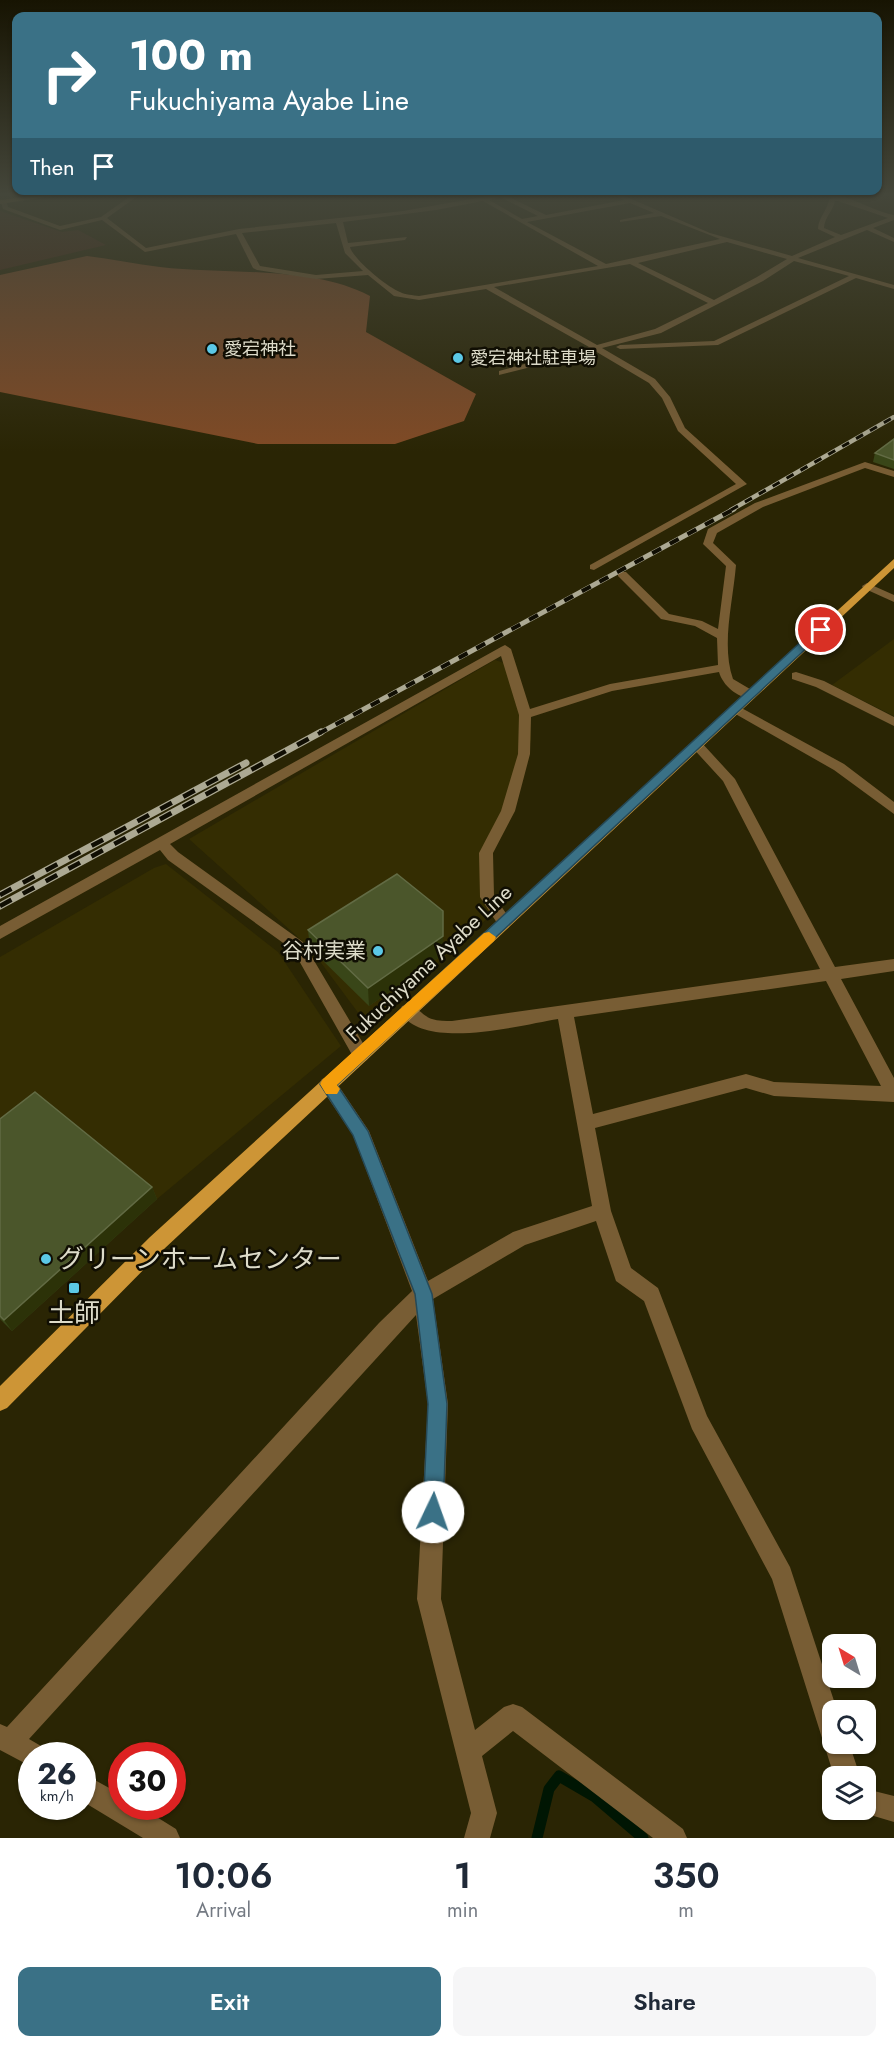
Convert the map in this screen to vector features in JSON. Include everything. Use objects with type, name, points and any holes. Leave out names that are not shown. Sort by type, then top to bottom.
[{"type":"main road","name":"Fukuchiyama Ayabe Line","points":[[0,1401],[157,1243],[894,562]]},
{"type":"street","points":[[379,281],[396,294],[419,298],[526,281]]},
{"type":"street","points":[[669,281],[715,303]]},
{"type":"street","points":[[502,373],[658,331],[757,281]]},
{"type":"street","points":[[596,347],[716,343],[845,281]]},
{"type":"street","points":[[868,281],[894,287]]},
{"type":"street","points":[[488,288],[596,347],[652,381],[666,397],[681,429],[742,484],[594,567]]},
{"type":"street","points":[[751,694],[734,686],[727,679],[722,649],[731,565],[708,544],[712,531],[759,506],[865,465],[894,474]]},
{"type":"street","points":[[622,574],[664,617],[698,623],[724,637]]},
{"type":"street","points":[[867,586],[894,599]]},
{"type":"street","points":[[0,933],[505,649],[525,715],[524,754],[508,811],[486,853],[488,897],[504,922]]},
{"type":"street","points":[[525,715],[610,688],[725,667]]},
{"type":"street","points":[[796,676],[820,684],[894,722]]},
{"type":"street","points":[[736,709],[839,767],[894,809]]},
{"type":"street","points":[[696,745],[728,779],[894,1094]]},
{"type":"street","points":[[161,842],[172,856],[298,946],[361,1055]]},
{"type":"street","points":[[408,1011],[427,1025],[452,1028],[832,976],[894,965]]},
{"type":"street","points":[[565,1013],[602,1211],[623,1274],[651,1294],[699,1422],[782,1575],[822,1701]]},
{"type":"street","points":[[586,1123],[746,1081],[774,1089],[894,1094]]},
{"type":"street","points":[[328,1084],[360,1131],[423,1294],[438,1404],[429,1599],[484,1813],[477,1838]]},
{"type":"street","points":[[18,1747],[5,1739],[386,1330],[423,1294],[520,1238],[602,1211]]},
{"type":"street","points":[[468,1752],[513,1716],[674,1838]]},
{"type":"street","points":[[96,1795],[167,1838]]},
{"type":"street","points":[[876,1804],[894,1809]]},
{"type":"shaded area","name":"愛宕神社","points":[[0,281],[325,281],[347,286],[370,296],[366,332],[476,394],[464,421],[395,444],[258,444],[0,392]]},
{"type":"shaded area","points":[[894,639],[894,716],[832,685]]},
{"type":"shaded area","name":"谷村実業","points":[[495,660],[504,663],[530,712],[531,739],[515,808],[490,853],[491,915],[378,1016],[365,1022],[310,948],[189,839]]},
{"type":"shaded area","points":[[166,864],[278,952],[341,1046],[157,1199],[42,1105],[0,1137],[0,957],[154,868]]},
{"type":"building","points":[[894,439],[894,460],[875,453]]},
{"type":"building","name":"谷村実業","points":[[397,874],[443,911],[443,936],[368,988],[308,930]]},
{"type":"building","name":"グリーンホームセンター","points":[[35,1092],[152,1187],[4,1320],[0,1316],[0,1119]]},
{"type":"waterway","points":[[537,1838],[549,1789],[559,1776],[595,1797],[643,1838]]},
{"type":"railway","points":[[731,510],[894,417]]},
{"type":"railway","points":[[318,734],[734,509]]},
{"type":"railway","points":[[0,906],[321,732]]},
{"type":"railway","points":[[0,895],[246,763]]},
{"type":"slow traffic","points":[[332,1089],[328,1084],[489,937]]},
{"type":"place","name":"愛宕神社","points":[[212,349]]},
{"type":"place","name":"愛宕神社駐車場","points":[[458,358]]},
{"type":"place","name":"谷村実業","points":[[378,951]]},
{"type":"place","name":"グリーンホームセンター","points":[[46,1259]]},
{"type":"place","name":"土師","points":[[74,1288]]},
{"type":"route","points":[[433,1512],[438,1404],[423,1294],[360,1131],[328,1084],[821,630]]}]
